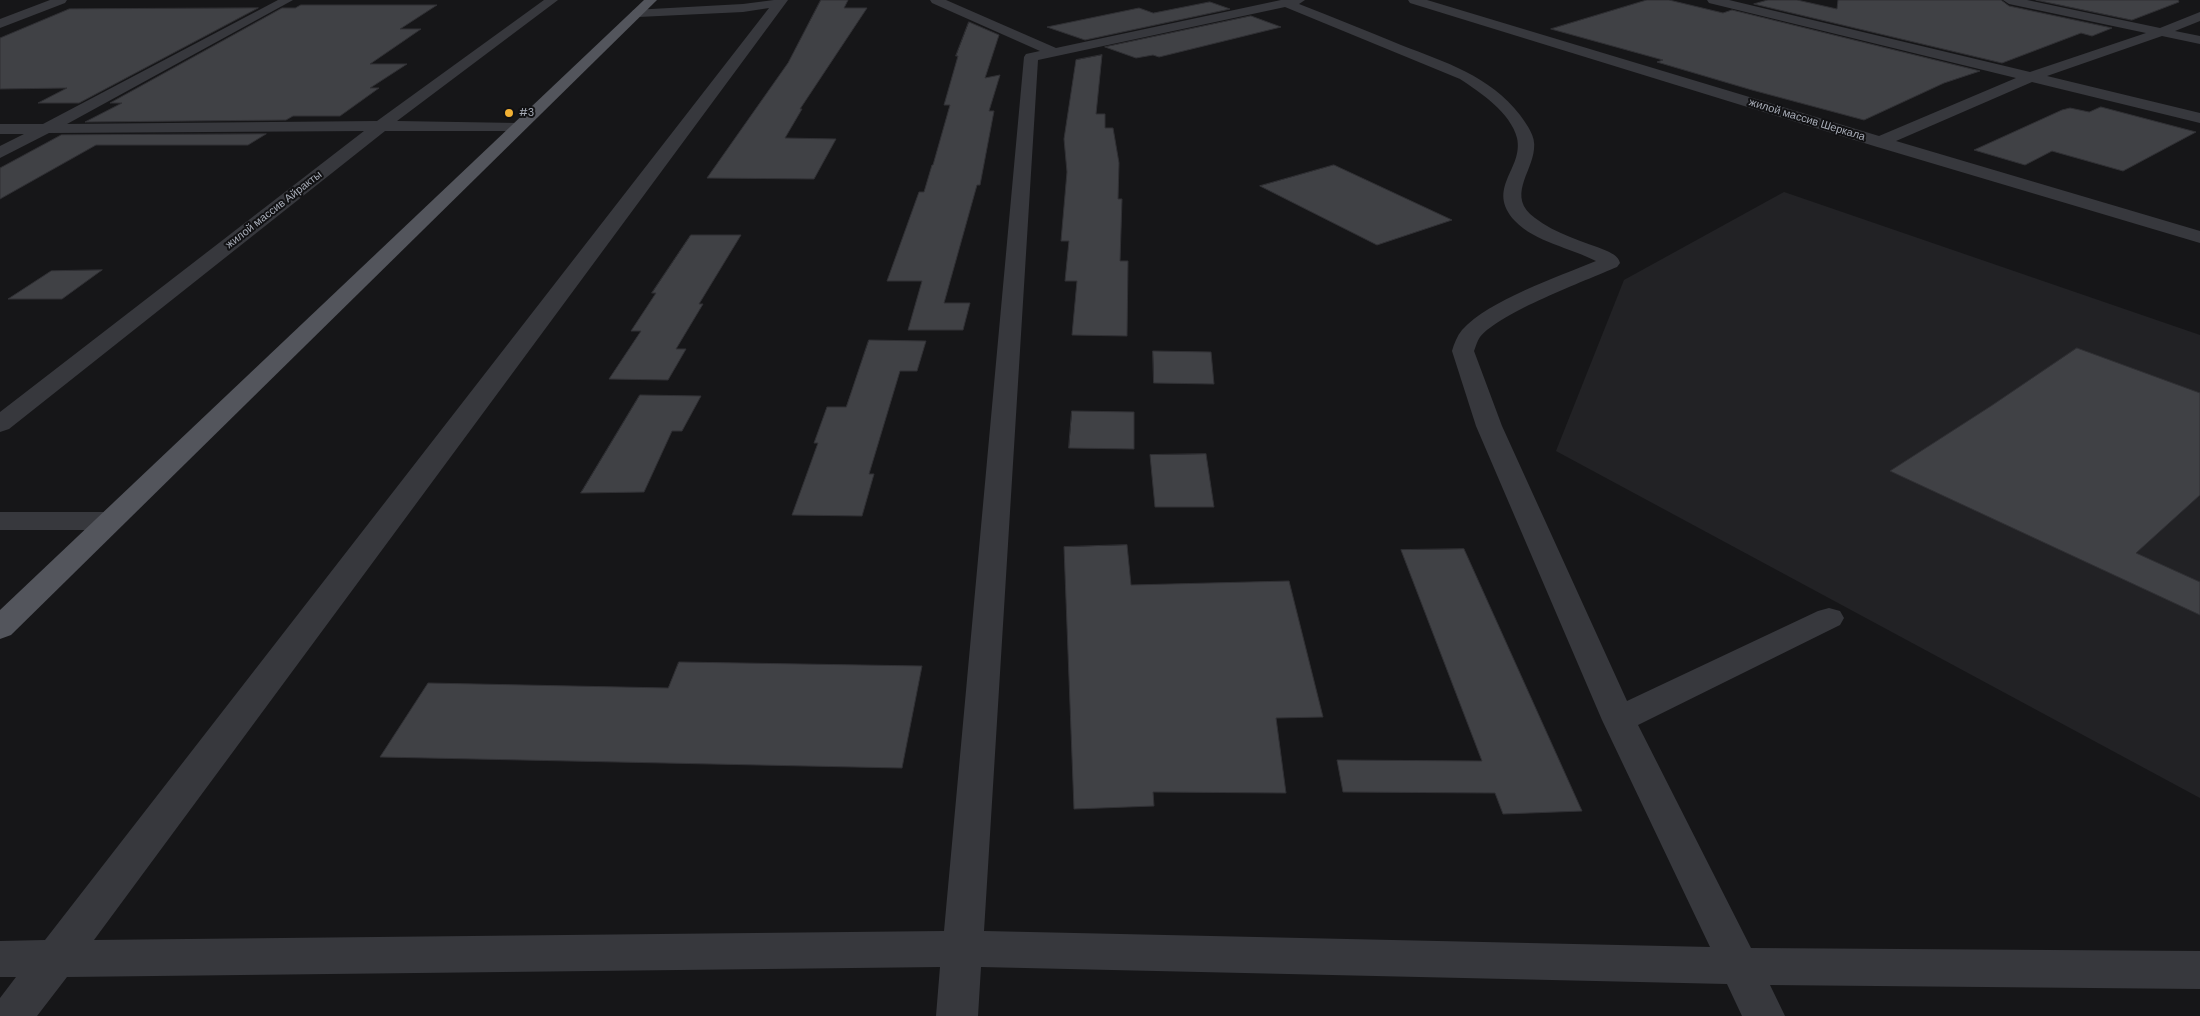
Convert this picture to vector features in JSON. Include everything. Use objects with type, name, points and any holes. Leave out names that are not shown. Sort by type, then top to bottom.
[{"type":"main road","points":[[0,628],[644,6]]},
{"type":"street","points":[[0,24],[61,0]]},
{"type":"street","points":[[0,153],[287,0]]},
{"type":"street","name":"жилой массив Айракты","points":[[0,424],[381,126],[552,0]]},
{"type":"street","points":[[936,0],[1054,52]]},
{"type":"street","points":[[1237,0],[1260,8]]},
{"type":"street","name":"жилой массив Шеркала","points":[[1414,0],[2200,237]]},
{"type":"street","points":[[1713,0],[2200,118]]},
{"type":"street","points":[[2009,0],[2200,40]]},
{"type":"street","points":[[957,1016],[964,949],[1031,57],[1293,1],[1465,76],[1485,88],[1521,126],[1527,147],[1512,183],[1513,199],[1522,217],[1539,228],[1610,260],[1610,263],[1520,302],[1486,322],[1470,335],[1463,351],[1490,426],[1619,720],[1764,1016]]},
{"type":"street","points":[[644,6],[750,8],[781,2]]},
{"type":"street","points":[[12,1016],[781,2]]},
{"type":"street","points":[[1880,142],[2031,77],[2161,32],[2200,16]]},
{"type":"street","points":[[0,129],[381,126],[517,128]]},
{"type":"street","points":[[0,521],[110,521]]},
{"type":"street","points":[[1619,720],[1830,618]]},
{"type":"street","points":[[0,959],[964,949],[1740,966],[2200,970]]},
{"type":"shaded area","points":[[1784,192],[2200,335],[2200,798],[1556,451],[1624,280]]},
{"type":"building","points":[[821,0],[848,0],[844,8],[867,8],[800,109],[802,109],[785,138],[836,139],[814,179],[707,178],[788,63]]},
{"type":"building","points":[[1647,0],[1669,0],[1723,13],[1732,10],[1980,71],[1944,83],[1864,120],[1752,90],[1657,62],[1663,60],[1551,29]]},
{"type":"building","points":[[1768,0],[1797,0],[1837,9],[1838,0],[2001,0],[2009,6],[2112,28],[2092,36],[2081,33],[2002,63],[1754,4]]},
{"type":"building","points":[[2036,0],[2178,0],[2179,2],[2132,20]]},
{"type":"building","points":[[1210,2],[1230,9],[1085,40],[1047,27],[1139,8],[1153,13]]},
{"type":"building","points":[[301,5],[437,5],[400,29],[421,29],[370,64],[407,64],[370,88],[379,88],[340,116],[293,116],[286,120],[85,122],[122,103],[110,103],[282,8],[295,8]]},
{"type":"building","points":[[258,8],[79,103],[38,103],[67,88],[0,89],[0,38],[69,9]]},
{"type":"building","points":[[1251,16],[1281,27],[1159,57],[1153,55],[1136,58],[1105,47]]},
{"type":"building","points":[[969,22],[999,35],[985,78],[1000,75],[989,111],[994,111],[980,185],[977,185],[944,303],[970,303],[963,330],[908,330],[922,281],[887,281],[919,192],[924,192],[933,165],[950,105],[944,105],[958,56],[956,56]]},
{"type":"building","points":[[1102,55],[1096,114],[1105,114],[1105,128],[1113,128],[1119,163],[1118,199],[1122,199],[1120,261],[1128,261],[1127,336],[1072,335],[1077,281],[1065,281],[1069,241],[1061,241],[1067,172],[1064,139],[1076,60]]},
{"type":"building","points":[[2101,107],[2196,132],[2123,171],[2052,151],[2025,165],[1974,150],[2062,110],[2070,108],[2089,112]]},
{"type":"building","points":[[266,134],[248,145],[96,145],[0,199],[0,168],[61,135]]},
{"type":"building","points":[[1334,165],[1452,220],[1377,245],[1260,186]]},
{"type":"building","points":[[691,235],[741,235],[699,304],[703,304],[676,349],[686,349],[668,380],[609,379],[641,331],[631,331],[656,293],[652,293]]},
{"type":"building","points":[[102,270],[62,299],[8,299],[51,271]]},
{"type":"building","points":[[869,340],[926,341],[917,371],[900,371],[869,474],[874,474],[862,516],[792,515],[818,443],[814,443],[827,407],[846,407]]},
{"type":"building","points":[[2077,348],[2200,393],[2200,495],[2136,553],[2200,582],[2200,615],[1890,471]]},
{"type":"building","points":[[1153,351],[1211,352],[1214,384],[1154,383]]},
{"type":"building","points":[[640,395],[701,396],[682,431],[672,431],[644,492],[581,493]]},
{"type":"building","points":[[1072,411],[1134,412],[1134,449],[1069,448]]},
{"type":"building","points":[[1206,454],[1214,507],[1155,507],[1150,455]]},
{"type":"building","points":[[1127,545],[1131,585],[1289,581],[1323,717],[1276,718],[1286,793],[1153,792],[1154,806],[1074,809],[1064,547]]},
{"type":"building","points":[[1464,549],[1582,811],[1503,814],[1495,793],[1343,792],[1337,760],[1482,761],[1401,550]]},
{"type":"building","points":[[679,662],[922,666],[902,768],[380,757],[428,683],[668,688]]},
{"type":"place","name":"#3","points":[[509,113]]}]
